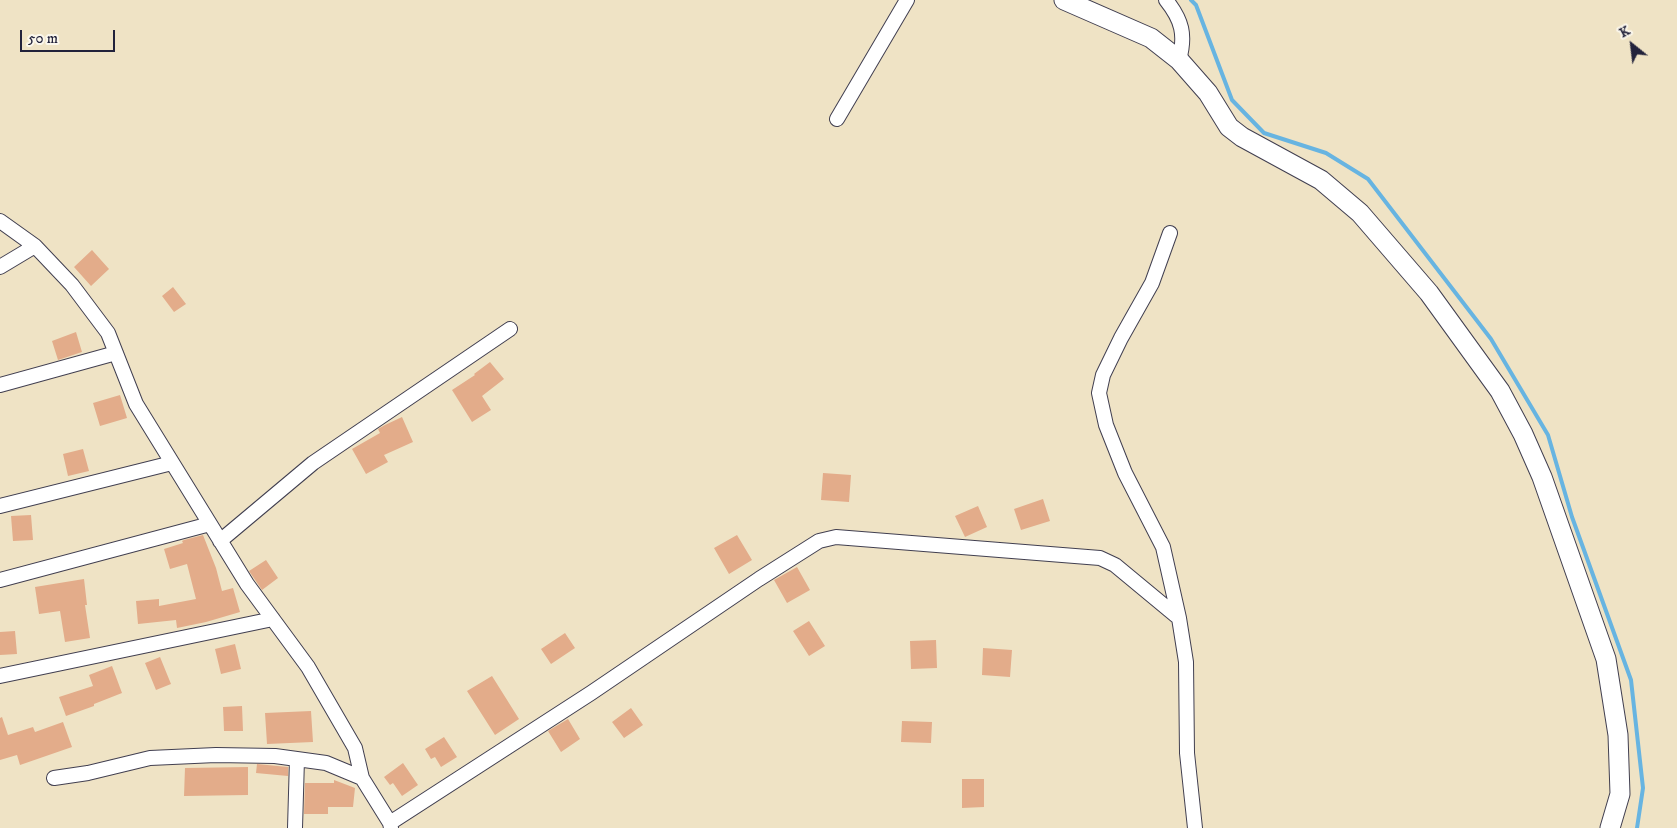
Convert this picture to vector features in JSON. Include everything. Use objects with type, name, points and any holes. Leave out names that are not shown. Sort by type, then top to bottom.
[{"type":"street","points":[[837,119],[907,0]]},
{"type":"street","points":[[1064,0],[1151,38],[1179,60],[1208,93],[1229,127],[1242,137],[1321,180],[1360,214],[1429,293],[1500,391],[1523,434],[1542,477],[1606,660],[1618,735],[1620,794],[1610,828]]},
{"type":"street","points":[[1166,0],[1176,13],[1182,31],[1183,46],[1179,60]]},
{"type":"street","points":[[0,221],[35,246],[72,285],[108,333],[136,404],[247,584],[308,667],[355,748],[362,778],[390,826],[759,579],[819,541],[836,536],[1100,558],[1115,565],[1179,618]]},
{"type":"street","points":[[1170,233],[1152,284],[1120,338],[1103,375],[1099,393],[1106,425],[1124,473],[1163,547],[1179,618],[1186,662],[1187,753],[1195,828]]},
{"type":"street","points":[[0,267],[35,246]]},
{"type":"street","points":[[220,541],[313,463],[510,329]]},
{"type":"street","points":[[0,385],[116,353]]},
{"type":"street","points":[[0,506],[172,462]]},
{"type":"street","points":[[0,580],[210,524]]},
{"type":"street","points":[[0,676],[273,619]]},
{"type":"street","points":[[54,778],[88,773],[150,758],[216,755],[275,756],[326,763],[362,778]]},
{"type":"street","points":[[295,828],[297,759]]},
{"type":"building","points":[[92,250],[109,269],[91,286],[74,267]]},
{"type":"building","points":[[173,287],[186,304],[174,312],[162,296]]},
{"type":"building","points":[[76,332],[82,352],[58,360],[52,341]]},
{"type":"building","points":[[490,362],[504,379],[482,396],[491,410],[472,422],[452,390],[475,375]]},
{"type":"building","points":[[120,395],[127,418],[100,426],[93,403]]},
{"type":"building","points":[[402,417],[413,442],[384,455],[388,462],[366,474],[352,449],[380,433],[378,429]]},
{"type":"building","points":[[83,449],[89,471],[68,476],[63,454]]},
{"type":"building","points":[[823,473],[851,475],[849,502],[821,500]]},
{"type":"building","points":[[1043,499],[1050,521],[1021,530],[1014,509]]},
{"type":"building","points":[[978,506],[987,527],[965,537],[955,516]]},
{"type":"building","points":[[31,515],[33,540],[13,541],[11,516]]},
{"type":"building","points":[[203,535],[216,568],[222,591],[233,588],[240,612],[177,628],[176,620],[138,624],[136,601],[159,599],[159,606],[196,599],[187,564],[170,569],[164,549],[183,543],[182,541],[184,540]]},
{"type":"building","points":[[737,535],[752,560],[729,574],[714,548]]},
{"type":"building","points":[[266,560],[278,578],[262,590],[249,571]]},
{"type":"building","points":[[797,567],[810,590],[787,603],[774,580]]},
{"type":"building","points":[[84,579],[87,605],[85,605],[90,638],[65,642],[60,611],[39,614],[35,587]]},
{"type":"building","points":[[809,621],[825,646],[809,656],[793,631]]},
{"type":"building","points":[[15,631],[17,654],[0,655],[0,632]]},
{"type":"building","points":[[565,633],[575,648],[551,664],[541,649]]},
{"type":"building","points":[[936,640],[937,668],[911,669],[910,641]]},
{"type":"building","points":[[235,644],[241,669],[221,674],[215,649]]},
{"type":"building","points":[[983,648],[1012,650],[1010,677],[982,675]]},
{"type":"building","points":[[160,657],[171,684],[156,690],[145,663]]},
{"type":"building","points":[[112,666],[122,693],[66,716],[59,697],[93,686],[89,675]]},
{"type":"building","points":[[492,676],[519,719],[495,735],[467,691]]},
{"type":"building","points":[[242,706],[243,731],[224,731],[223,707]]},
{"type":"building","points":[[631,708],[643,725],[624,738],[612,722]]},
{"type":"building","points":[[311,711],[313,742],[267,744],[265,713]]},
{"type":"building","points":[[2,717],[8,735],[33,727],[35,732],[63,722],[72,747],[20,765],[17,755],[0,760],[0,718]]},
{"type":"building","points":[[568,719],[580,739],[561,752],[548,731]]},
{"type":"building","points":[[902,721],[932,722],[931,743],[901,742]]},
{"type":"building","points":[[444,737],[457,757],[441,767],[435,757],[431,759],[425,749]]},
{"type":"building","points":[[403,763],[418,785],[402,796],[393,783],[390,785],[384,777]]},
{"type":"building","points":[[257,764],[288,767],[288,776],[256,773]]},
{"type":"building","points":[[248,767],[248,795],[184,796],[185,768]]},
{"type":"building","points":[[962,779],[984,779],[984,807],[962,808]]},
{"type":"building","points":[[334,780],[355,788],[353,807],[328,807],[328,814],[304,814],[305,783],[334,783]]},
{"type":"waterway","points":[[1191,0],[1196,5],[1232,100],[1264,133],[1326,153],[1368,179],[1491,339],[1548,435],[1572,517],[1631,680],[1643,788],[1637,828]]}]
